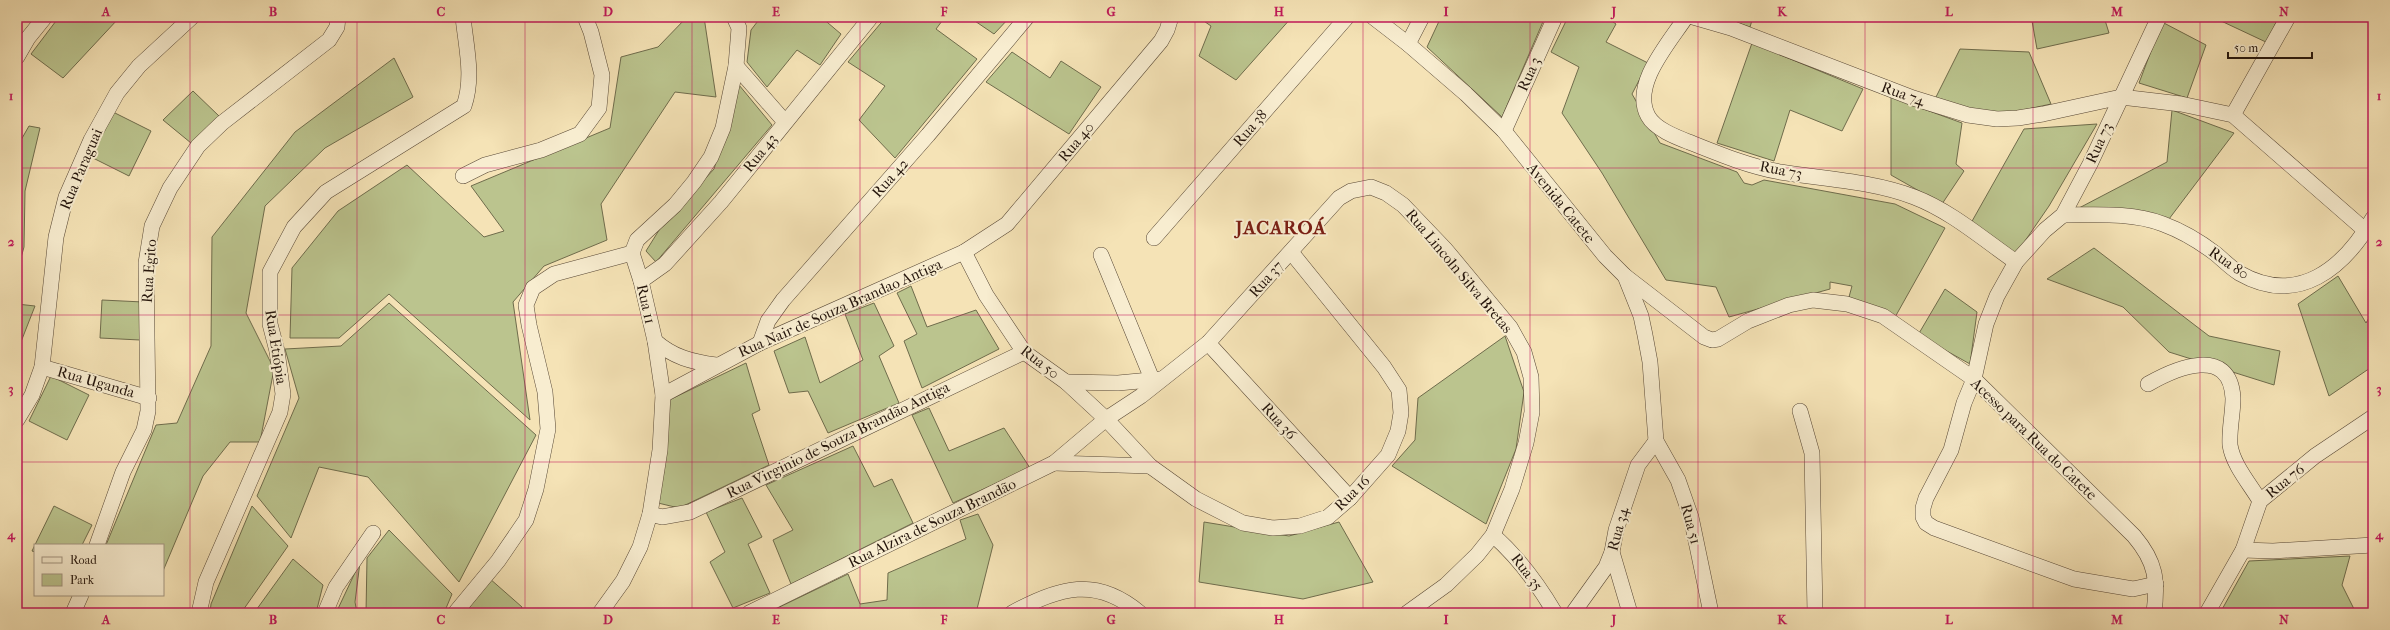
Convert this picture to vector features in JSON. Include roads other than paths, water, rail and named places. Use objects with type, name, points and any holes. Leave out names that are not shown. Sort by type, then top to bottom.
[{"type":"street","points":[[17,58],[23,37],[45,17]]},
{"type":"street","name":"Rua Paraguai","points":[[17,420],[32,395],[42,367],[56,237],[66,197],[91,140],[117,93],[139,66],[192,17]]},
{"type":"street","name":"Rua Egito","points":[[97,544],[123,472],[144,430],[149,398],[146,263],[152,226],[170,188],[198,146],[222,123],[329,40],[337,27],[338,17]]},
{"type":"street","name":"Rua Etiópia","points":[[199,613],[206,582],[280,412],[283,394],[277,351],[270,324],[270,272],[294,227],[326,192],[464,106],[468,93],[470,77],[463,17]]},
{"type":"street","points":[[463,176],[485,165],[541,150],[580,134],[599,108],[602,75],[591,32],[585,17]]},
{"type":"street","name":"Rua 43","points":[[641,281],[665,264],[721,202],[871,17]]},
{"type":"street","name":"Rua 42","points":[[760,343],[768,321],[787,294],[928,135],[1027,17]]},
{"type":"street","name":"Rua 40","points":[[964,252],[1007,224],[1030,198],[1161,41],[1167,30],[1171,17]]},
{"type":"street","name":"Rua 38","points":[[1154,238],[1347,17]]},
{"type":"street","name":"Avenida Catete","points":[[1373,17],[1408,44],[1466,94],[1504,132],[1605,256],[1625,276],[1641,316],[1645,335],[1650,362],[1656,441]]},
{"type":"street","points":[[1408,44],[1422,17]]},
{"type":"street","name":"Rua 3","points":[[1504,132],[1555,17]]},
{"type":"street","name":"Rua 73","points":[[1686,17],[1647,77],[1643,100],[1648,117],[1668,133],[1731,160],[1778,171],[1863,184],[1914,197],[1941,210],[2016,262]]},
{"type":"street","name":"Rua 74","points":[[1693,17],[1731,28],[1913,98],[1968,115],[1997,119],[2018,118],[2121,97],[2154,100],[2233,114]]},
{"type":"street","name":"Rua 73","points":[[2156,584],[2133,589],[2074,580],[1926,524],[1923,517],[1926,498],[1951,450],[1964,403],[1974,379],[1986,324],[1997,296],[2016,262],[2045,230],[2063,215],[2159,17]]},
{"type":"street","points":[[2288,17],[2233,114],[2369,224]]},
{"type":"street","points":[[455,613],[498,561],[526,520],[536,490],[548,429],[545,392],[528,325],[526,305],[534,288],[554,274],[632,253],[637,240],[675,205],[694,182],[711,157],[723,128],[736,66],[740,21]]},
{"type":"street","points":[[736,66],[785,122]]},
{"type":"street","name":"Rua 37","points":[[1106,419],[1208,343],[1339,198],[1351,191],[1371,187]]},
{"type":"street","name":"Rua Lincoln Silva Bretas","points":[[1371,187],[1386,193],[1403,205],[1446,250],[1510,327],[1524,352],[1531,378],[1532,412],[1512,489],[1493,536],[1446,585],[1407,613]]},
{"type":"street","name":"Rua 80","points":[[2063,215],[2136,218],[2161,223],[2191,236],[2238,272],[2260,283],[2293,285],[2304,284],[2320,277],[2345,255],[2369,224]]},
{"type":"street","name":"Rua Nair de Souza Brandao Antiga","points":[[663,395],[716,365],[760,343],[964,252]]},
{"type":"street","name":"Rua 50","points":[[964,252],[986,295],[1024,352],[1066,382],[1106,419]]},
{"type":"street","name":"Rua 16","points":[[1106,419],[1150,466],[1196,499],[1243,523],[1273,528],[1300,526],[1328,517],[1350,498],[1388,454],[1399,425],[1401,413],[1398,390],[1384,367],[1291,252]]},
{"type":"street","name":"Rua 11","points":[[600,613],[623,581],[640,547],[650,514],[660,450],[663,395],[655,341],[641,281],[632,253]]},
{"type":"street","points":[[1066,382],[1118,382],[1158,379],[1101,255]]},
{"type":"street","name":"Acesso para Rua do Catete","points":[[1625,276],[1704,337],[1712,340],[1718,339],[1748,321],[1789,305],[1813,300],[1847,304],[1883,316],[1974,379],[2134,536],[2145,549],[2153,564],[2156,584],[2154,613]]},
{"type":"street","points":[[655,341],[668,353],[693,362],[716,365]]},
{"type":"street","name":"Rua 36","points":[[1208,343],[1350,498]]},
{"type":"street","name":"Rua Virginio de Souza Brandão Antiga","points":[[650,514],[662,517],[690,512],[1024,352]]},
{"type":"street","points":[[2148,384],[2170,372],[2190,365],[2207,365],[2221,370],[2228,377],[2233,399],[2230,444],[2233,455],[2260,501]]},
{"type":"street","name":"Rua Uganda","points":[[42,367],[149,398]]},
{"type":"street","points":[[1800,411],[1812,453],[1815,613]]},
{"type":"street","name":"Rua 76","points":[[2207,613],[2243,550],[2260,501],[2315,456],[2373,417]]},
{"type":"street","name":"Rua Alzira de Souza Brandão","points":[[749,613],[1054,463],[1106,419]]},
{"type":"street","name":"Rua 34","points":[[1573,613],[1595,584],[1612,552],[1616,530],[1638,465],[1656,441]]},
{"type":"street","name":"Rua 51","points":[[1656,441],[1678,480],[1690,517],[1711,613]]},
{"type":"street","points":[[1054,463],[1150,466]]},
{"type":"street","points":[[325,613],[336,587],[373,533]]},
{"type":"street","name":"Rua 35","points":[[1493,536],[1512,552],[1529,572],[1555,613]]},
{"type":"street","points":[[2243,550],[2273,551],[2373,545]]},
{"type":"street","points":[[1612,552],[1630,613]]},
{"type":"street","points":[[1012,613],[1029,604],[1066,590],[1095,589],[1124,600],[1140,613]]},
{"type":"street","points":[[73,613],[80,596]]},
{"type":"district","name":"JACAROÁ","points":[[1281,227]]}]
